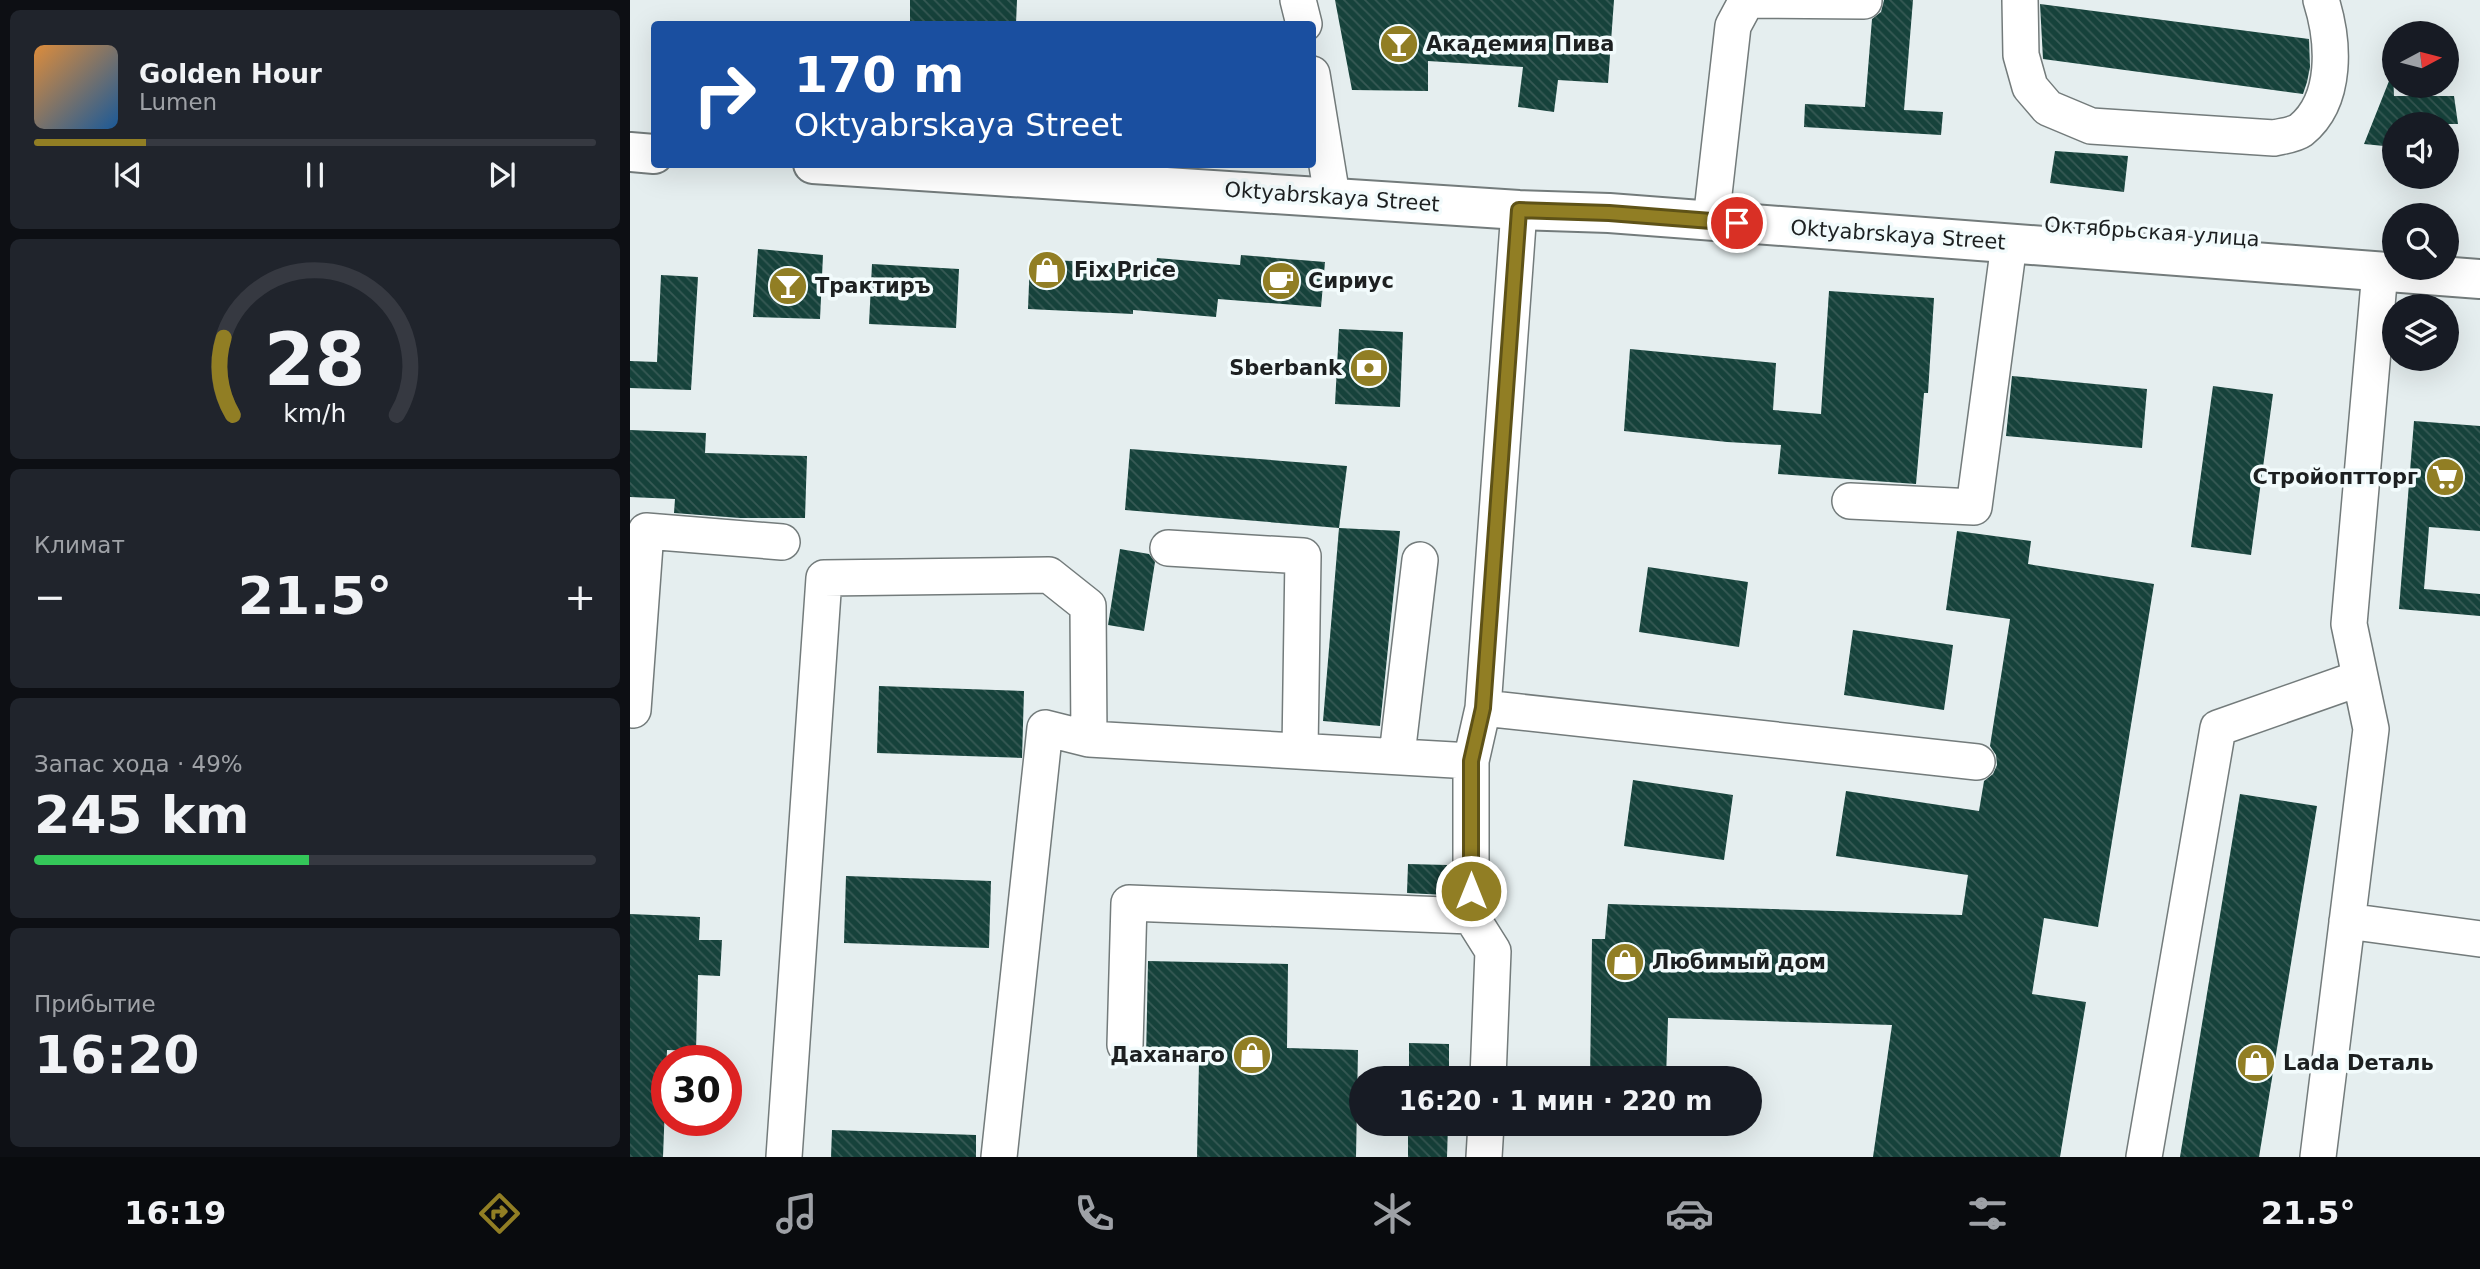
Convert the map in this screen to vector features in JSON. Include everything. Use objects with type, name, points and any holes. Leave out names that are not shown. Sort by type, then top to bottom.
[{"type":"main road","points":[[630,133],[651,135]]},
{"type":"main road","points":[[630,152],[651,154]]},
{"type":"main road","name":"Oktyabrskaya Street","points":[[903,168],[1330,187],[1519,210],[1609,213],[2010,244],[2382,260]]},
{"type":"main road","name":"Октябрьская улица","points":[[1152,168],[1330,187],[1713,202],[2382,260]]},
{"type":"main road","points":[[2459,254],[2480,255]]},
{"type":"main road","name":"Oktyabrskaya Street","points":[[2459,275],[2480,279]]},
{"type":"street","points":[[1298,0],[1303,21]]},
{"type":"street","points":[[1713,202],[1733,26],[1747,0],[1864,1]]},
{"type":"street","points":[[2020,0],[2021,55],[2030,87],[2048,108],[2091,126],[2274,138],[2299,132],[2317,111],[2332,69],[2321,0]]},
{"type":"street","points":[[1316,99],[1330,187]]},
{"type":"street","points":[[1488,1066],[1493,951],[1471,916],[1471,761],[1483,708],[1519,210]]},
{"type":"street","points":[[1850,501],[1974,507],[2010,244]]},
{"type":"street","points":[[2318,1157],[2371,729],[2349,624],[2385,280]]},
{"type":"street","points":[[630,709],[633,710],[646,531],[782,542]]},
{"type":"street","points":[[1168,548],[1303,556],[1300,750]]},
{"type":"street","points":[[1397,755],[1420,560]]},
{"type":"street","points":[[785,1157],[824,578],[1049,575],[1088,606],[1089,738]]},
{"type":"street","points":[[2144,1157],[2218,728],[2360,678]]},
{"type":"street","points":[[1483,708],[1977,762]]},
{"type":"street","points":[[999,1157],[1045,728],[1089,738],[1471,761]]},
{"type":"street","points":[[1125,1045],[1129,903],[1471,916]]},
{"type":"street","points":[[2347,921],[2480,939]]},
{"type":"street","points":[[1484,1157],[1485,1136]]},
{"type":"building","points":[[910,0],[1017,0],[1016,21],[910,21]]},
{"type":"building","points":[[1335,0],[1614,0],[1608,83],[1558,80],[1554,112],[1518,107],[1523,67],[1428,61],[1428,91],[1352,90]]},
{"type":"building","points":[[1884,0],[1913,0],[1904,110],[1943,112],[1941,135],[1804,127],[1805,104],[1865,107],[1872,19],[1881,12]]},
{"type":"building","points":[[2040,4],[2309,39],[2310,67],[2307,82],[2303,94],[2043,59]]},
{"type":"building","points":[[2382,98],[2454,98],[2456,112],[2382,112],[2382,146],[2364,144]]},
{"type":"building","points":[[2055,151],[2128,156],[2124,192],[2050,183]]},
{"type":"building","name":"Трактиръ","points":[[758,249],[823,255],[820,319],[753,317]]},
{"type":"building","points":[[1241,255],[1325,262],[1321,307],[1218,299],[1216,317],[1133,310],[1133,314],[1028,309],[1030,259],[1156,265],[1157,258],[1240,265]]},
{"type":"building","points":[[872,264],[959,269],[956,328],[869,324]]},
{"type":"building","points":[[661,275],[698,277],[691,390],[630,388],[630,361],[657,362]]},
{"type":"building","points":[[1829,291],[1934,298],[1928,393],[1924,393],[1916,484],[1778,474],[1781,445],[1624,431],[1630,349],[1776,363],[1773,410],[1821,414]]},
{"type":"building","name":"Sberbank","points":[[1339,329],[1403,332],[1400,407],[1335,404]]},
{"type":"building","points":[[2012,376],[2147,389],[2142,448],[2006,436]]},
{"type":"building","points":[[2213,386],[2273,394],[2251,555],[2191,547]]},
{"type":"building","name":"Стройоптторг","points":[[2414,421],[2480,426],[2480,531],[2429,527],[2424,589],[2480,594],[2480,616],[2399,609]]},
{"type":"building","points":[[630,430],[706,433],[705,453],[807,456],[805,518],[740,518],[674,513],[675,499],[630,497]]},
{"type":"building","points":[[1130,449],[1347,466],[1339,528],[1125,510]]},
{"type":"building","points":[[1339,528],[1400,531],[1380,726],[1323,721]]},
{"type":"building","points":[[1957,531],[2031,541],[2028,564],[2154,584],[2098,927],[2044,918],[2032,994],[2086,1002],[2060,1157],[1873,1157],[1892,1025],[1668,1018],[1666,1066],[1590,1066],[1592,939],[1605,939],[1608,904],[1962,915],[1968,875],[1836,856],[1846,791],[1979,811],[1984,781],[1993,774],[1997,765],[1996,755],[1990,746],[2010,619],[1946,610]]},
{"type":"building","points":[[1120,549],[1149,554],[1155,562],[1144,631],[1108,625]]},
{"type":"building","points":[[1648,567],[1748,582],[1739,647],[1639,632]]},
{"type":"building","points":[[1853,630],[1953,645],[1944,710],[1844,695]]},
{"type":"building","points":[[879,686],[1024,691],[1022,758],[877,753]]},
{"type":"building","points":[[1633,780],[1733,795],[1724,860],[1624,846]]},
{"type":"building","points":[[2240,794],[2317,806],[2259,1157],[2180,1157]]},
{"type":"building","points":[[1408,864],[1447,865],[1446,895],[1407,893]]},
{"type":"building","points":[[846,876],[991,881],[989,948],[844,943]]},
{"type":"building","points":[[630,914],[700,917],[699,940],[722,940],[720,976],[698,975],[696,1045],[651,1045],[651,1136],[664,1136],[663,1157],[630,1157]]},
{"type":"building","name":"Даханаго","points":[[1148,961],[1288,964],[1287,1048],[1358,1050],[1358,1066],[1349,1066],[1349,1136],[1356,1136],[1356,1157],[1197,1157],[1199,1061],[1146,1060]]},
{"type":"building","points":[[1409,1043],[1449,1044],[1449,1066],[1409,1066]]},
{"type":"building","points":[[832,1130],[976,1135],[976,1157],[831,1157]]},
{"type":"building","points":[[1408,1136],[1448,1136],[1447,1157],[1408,1157]]},
{"type":"place","name":"Академия Пива","points":[[1399,44]]},
{"type":"place","name":"Fix Price","points":[[1047,270]]},
{"type":"place","name":"Сириус","points":[[1281,281]]},
{"type":"place","name":"Трактиръ","points":[[788,286]]},
{"type":"place","name":"Sberbank","points":[[1369,368]]},
{"type":"place","name":"Стройоптторг","points":[[2445,477]]},
{"type":"place","name":"Любимый дом","points":[[1625,962]]},
{"type":"place","name":"Даханаго","points":[[1252,1055]]},
{"type":"place","name":"Lada Dеталь","points":[[2256,1063]]},
{"type":"route","points":[[1471,891],[1471,761],[1483,708],[1519,210],[1609,213],[1737,223]]}]
